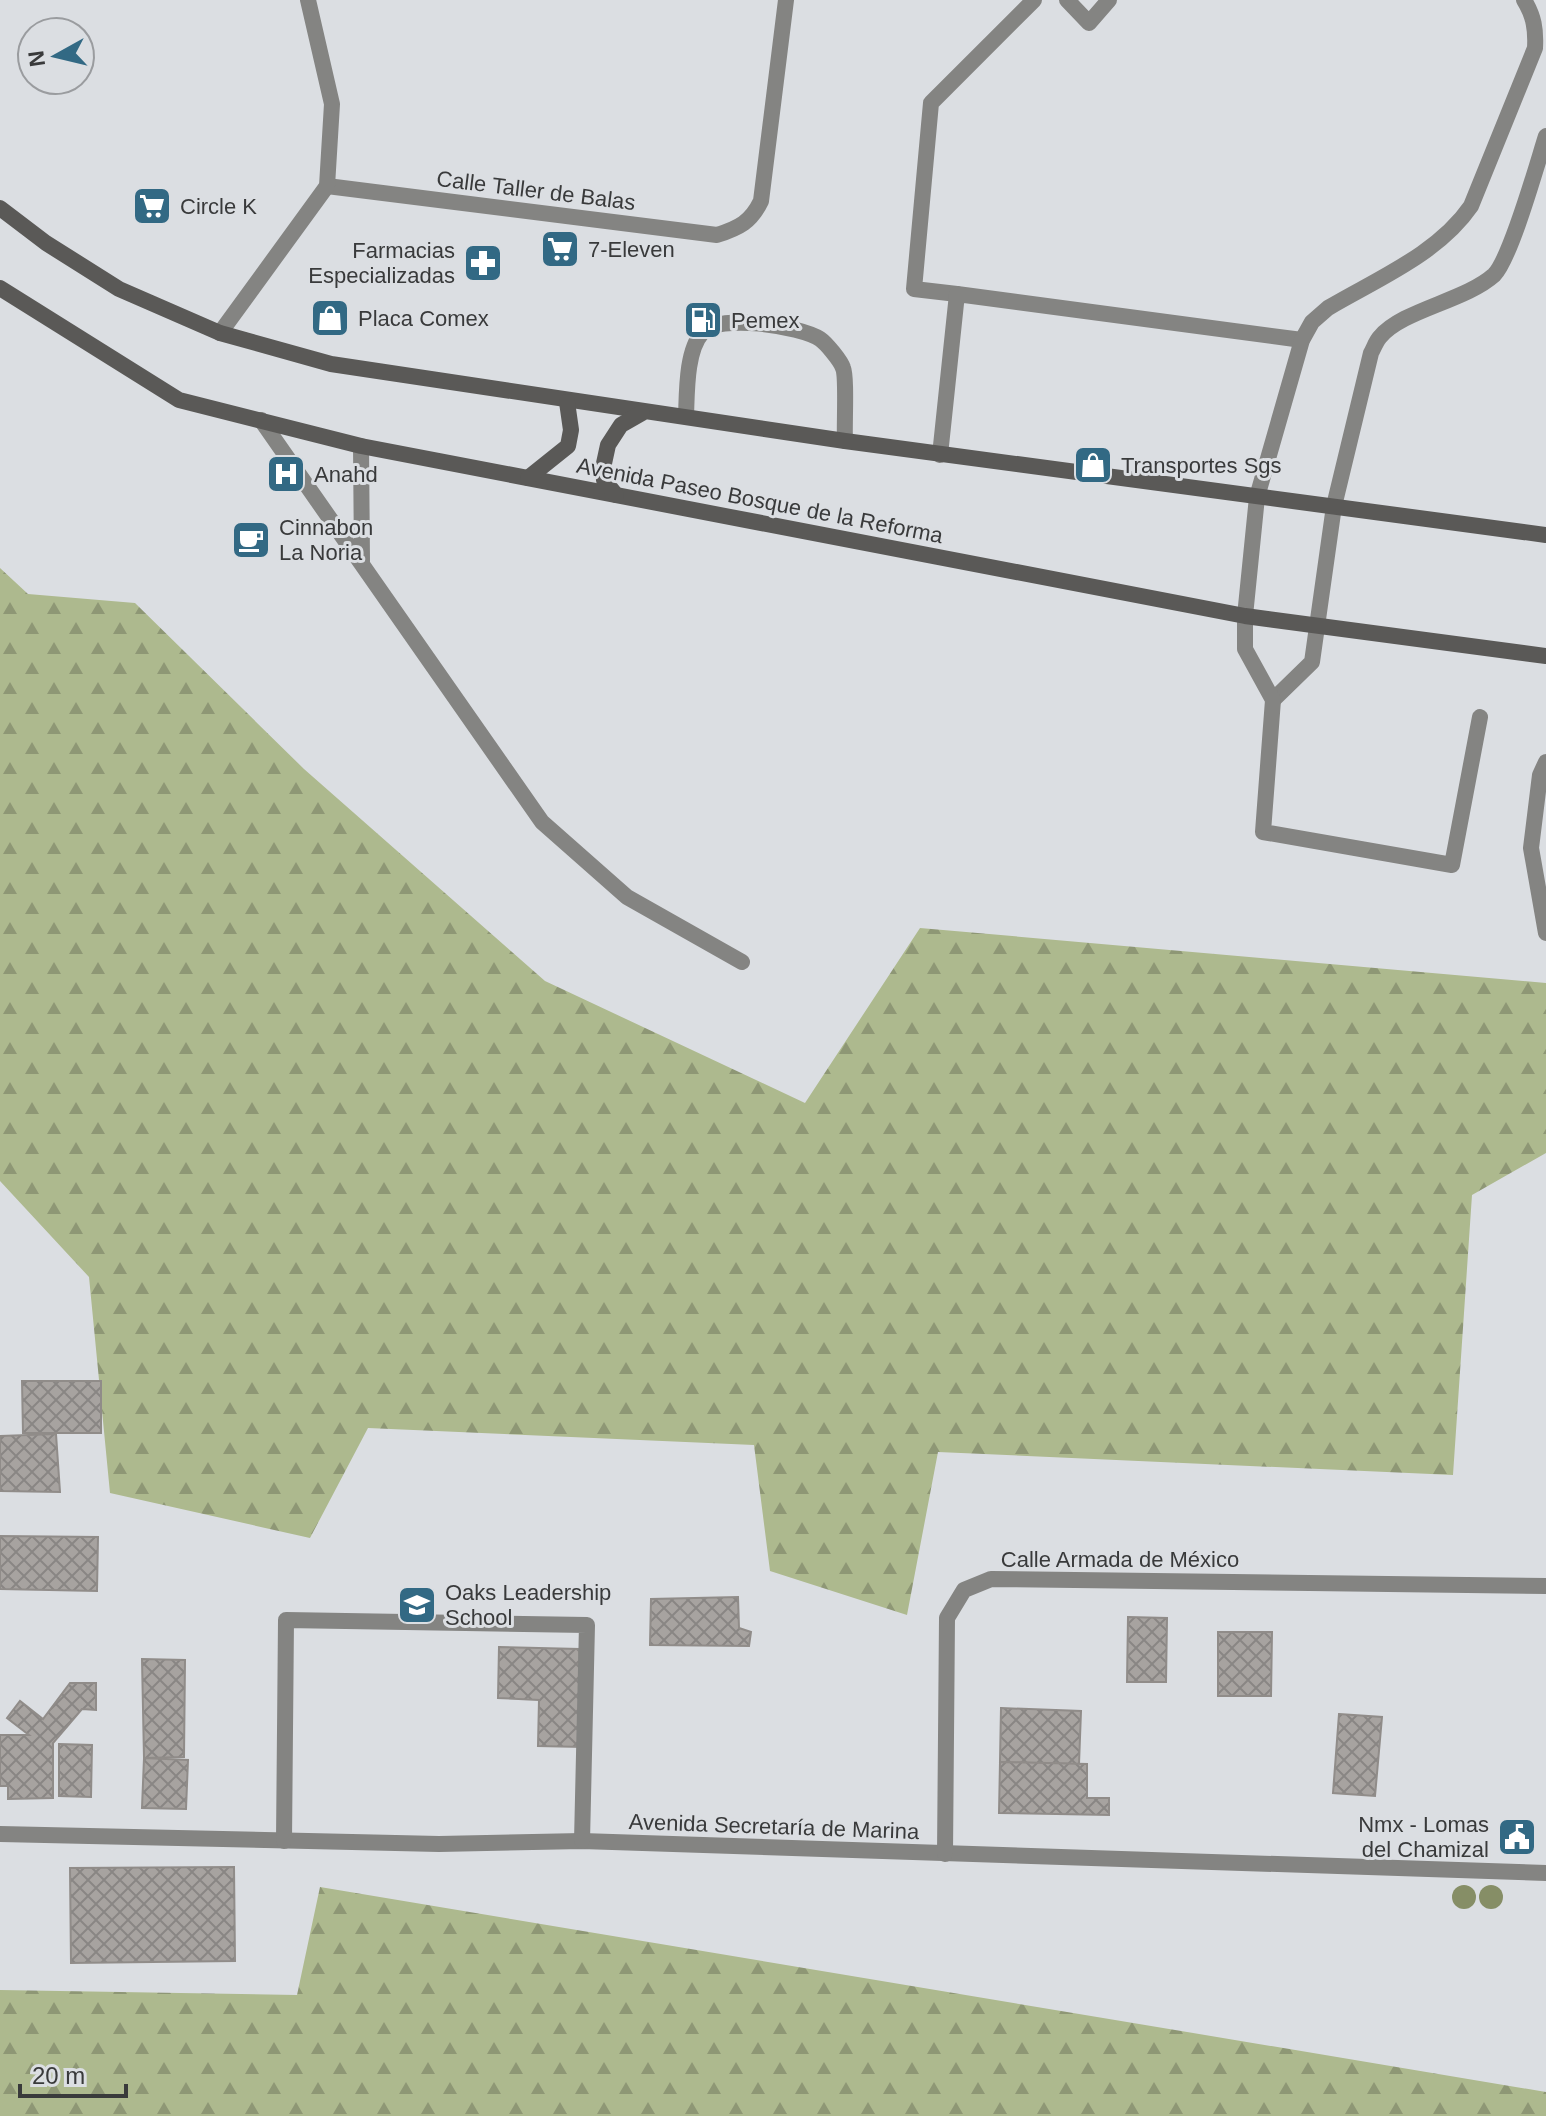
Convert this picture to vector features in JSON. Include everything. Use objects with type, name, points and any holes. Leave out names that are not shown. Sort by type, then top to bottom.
[{"type":"main road","points":[[0,208],[46,243],[119,289],[220,333],[331,364],[567,402],[686,416],[940,455],[1546,535]]},
{"type":"main road","name":"Avenida Paseo Bosque de la Reforma","points":[[0,288],[179,400],[361,446],[1245,616],[1546,656]]},
{"type":"main road","points":[[528,478],[568,446],[571,430],[567,402]]},
{"type":"main road","points":[[616,495],[604,480],[608,445],[621,425],[642,413]]},
{"type":"street","points":[[220,333],[327,186],[332,104],[308,0]]},
{"type":"street","name":"Calle Taller de Balas","points":[[327,186],[717,235],[738,228],[753,218],[761,201],[786,0]]},
{"type":"street","points":[[1034,0],[931,103],[914,289],[1302,340]]},
{"type":"street","points":[[1067,0],[1089,23],[1109,0]]},
{"type":"street","points":[[1480,717],[1452,865],[1263,832],[1273,700],[1245,649],[1245,616],[1257,497],[1302,340],[1312,322],[1328,308],[1440,241],[1457,226],[1471,206],[1535,48],[1536,28],[1524,0]]},
{"type":"street","points":[[1273,700],[1312,662],[1334,506],[1371,353],[1379,337],[1392,326],[1475,288],[1495,273],[1507,253],[1546,136]]},
{"type":"street","points":[[940,455],[957,294]]},
{"type":"street","points":[[686,416],[688,368],[702,332],[720,322],[749,323],[792,330],[820,339],[843,368],[845,441]]},
{"type":"street","points":[[261,420],[542,822],[627,897],[742,962]]},
{"type":"street","points":[[361,446],[362,561]]},
{"type":"street","points":[[1546,762],[1540,775],[1531,848],[1546,933]]},
{"type":"street","name":"Calle Armada de México","points":[[945,1854],[947,1618],[964,1590],[991,1579],[1546,1586]]},
{"type":"street","points":[[284,1841],[286,1620],[587,1625],[582,1841]]},
{"type":"street","name":"Avenida Secretaría de Marina","points":[[0,1834],[439,1844],[582,1841],[1546,1873]]},
{"type":"green space","points":[[0,568],[28,594],[135,603],[304,769],[545,981],[805,1103],[920,928],[1546,983],[1546,1153],[1472,1195],[1453,1475],[938,1452],[907,1615],[770,1571],[754,1445],[368,1428],[310,1538],[110,1493],[89,1277],[0,1181]]},
{"type":"green space","points":[[320,1887],[1546,2092],[1546,2116],[0,2116],[0,1990],[297,1995]]},
{"type":"building","points":[[22,1381],[101,1381],[101,1433],[23,1433]]},
{"type":"building","points":[[56,1434],[60,1492],[0,1491],[0,1436]]},
{"type":"building","points":[[0,1536],[98,1537],[97,1591],[0,1589]]},
{"type":"building","points":[[738,1597],[739,1628],[751,1632],[749,1646],[650,1645],[651,1599]]},
{"type":"building","points":[[1128,1617],[1167,1618],[1166,1682],[1127,1682]]},
{"type":"building","points":[[1218,1632],[1272,1632],[1271,1696],[1218,1696]]},
{"type":"building","points":[[499,1647],[579,1649],[583,1747],[538,1746],[539,1700],[498,1698]]},
{"type":"building","points":[[142,1659],[185,1660],[184,1757],[144,1758]]},
{"type":"building","points":[[70,1683],[96,1683],[96,1710],[82,1709],[53,1743],[53,1798],[8,1799],[8,1786],[0,1786],[0,1735],[29,1735],[7,1718],[20,1701],[43,1719]]},
{"type":"building","points":[[1001,1708],[1081,1711],[1079,1764],[1000,1762]]},
{"type":"building","points":[[1339,1714],[1382,1717],[1375,1796],[1333,1793]]},
{"type":"building","points":[[59,1744],[92,1745],[91,1797],[59,1796]]},
{"type":"building","points":[[144,1758],[188,1760],[186,1809],[142,1808]]},
{"type":"building","points":[[1000,1762],[1087,1764],[1087,1798],[1109,1798],[1109,1815],[999,1813]]},
{"type":"building","points":[[234,1867],[235,1961],[71,1963],[70,1868]]},
{"type":"place","name":"Circle K","points":[[152,206]]},
{"type":"place","name":"7-Eleven","points":[[560,249]]},
{"type":"place","name":"Farmacias Especializadas","points":[[483,263]]},
{"type":"place","name":"Placa Comex","points":[[330,318]]},
{"type":"place","name":"Pemex","points":[[703,320]]},
{"type":"place","name":"Transportes Sgs","points":[[1093,465]]},
{"type":"place","name":"Anahd","points":[[286,474]]},
{"type":"place","name":"Cinnabon La Noria","points":[[251,540]]},
{"type":"place","name":"Oaks Leadership School","points":[[417,1605]]},
{"type":"place","name":"Nmx - Lomas del Chamizal","points":[[1517,1837]]}]
